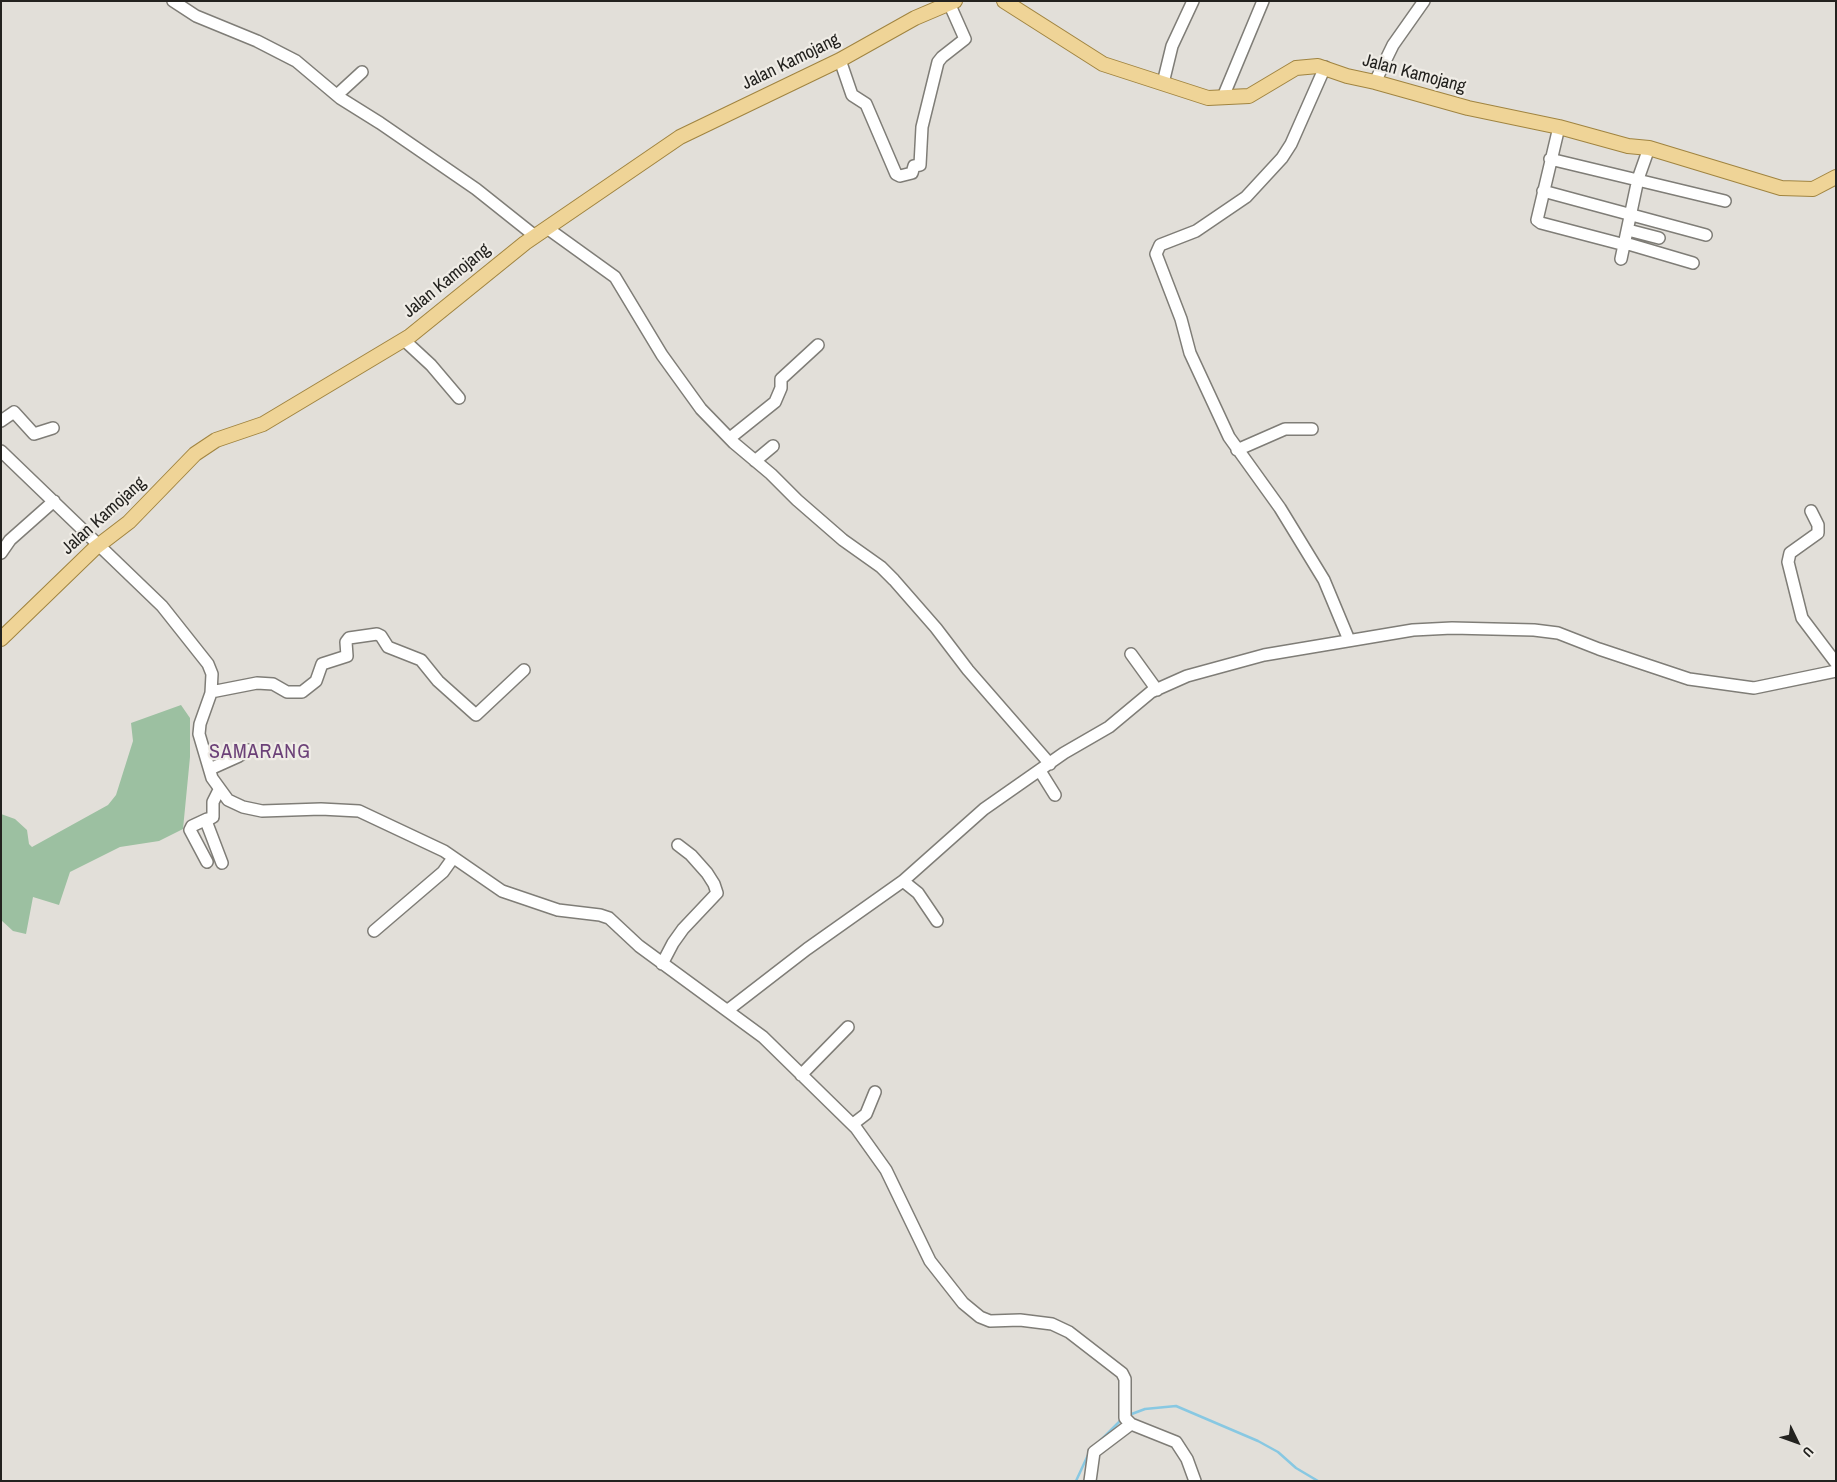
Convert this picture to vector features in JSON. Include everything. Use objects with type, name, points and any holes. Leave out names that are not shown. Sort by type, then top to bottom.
[{"type":"main road","name":"Jalan Kamojang","points":[[1004,1],[1103,64],[1208,98],[1249,96],[1296,68],[1309,65],[1325,67],[1347,76],[1468,108],[1559,127],[1628,146],[1649,148],[1781,188],[1813,189],[1836,177]]},
{"type":"main road","name":"Jalan Kamojang","points":[[1,639],[99,544],[117,534],[195,454],[216,440],[263,424],[404,340],[541,232],[680,137],[840,60],[902,24],[952,2]]},
{"type":"street","points":[[173,1],[196,16],[258,41],[296,62],[354,108],[380,122],[541,232],[605,268],[621,284],[673,372],[701,409],[730,438],[843,540],[881,567],[894,580],[924,613],[973,676],[1050,764]]},
{"type":"street","points":[[1162,83],[1172,46],[1193,1]]},
{"type":"street","points":[[1223,98],[1263,1]]},
{"type":"street","points":[[1375,82],[1399,36],[1424,1]]},
{"type":"street","points":[[840,60],[852,95],[866,104],[896,174],[900,176],[912,173],[914,166],[920,165],[922,127],[938,62],[965,39],[952,2]]},
{"type":"street","points":[[1325,67],[1291,144],[1282,158],[1246,197],[1221,216],[1196,231],[1162,244],[1156,252],[1181,319],[1190,354],[1237,450],[1280,508],[1324,580],[1349,640]]},
{"type":"street","points":[[337,96],[362,72]]},
{"type":"street","points":[[1559,127],[1550,158],[1538,222],[1693,263]]},
{"type":"street","points":[[1621,258],[1638,179],[1649,148]]},
{"type":"street","points":[[1550,158],[1725,201]]},
{"type":"street","points":[[1543,191],[1706,235]]},
{"type":"street","points":[[1628,230],[1659,238]]},
{"type":"street","points":[[404,340],[431,364],[459,398]]},
{"type":"street","points":[[730,438],[775,402],[781,388],[781,380],[818,345]]},
{"type":"street","points":[[1,421],[14,412],[34,434],[53,428]]},
{"type":"street","points":[[1237,450],[1285,429],[1312,429]]},
{"type":"street","points":[[755,461],[773,446]]},
{"type":"street","points":[[1,451],[162,606],[203,658],[212,674],[211,692],[199,731],[210,769],[219,790],[234,804],[262,811],[320,808],[359,811],[453,858],[497,888],[571,913],[606,916],[662,964],[763,1037],[852,1124],[886,1170],[930,1260],[963,1303],[980,1317],[990,1320],[1029,1321],[1052,1324],[1064,1330],[1122,1373],[1128,1421]]},
{"type":"street","points":[[1,553],[10,540],[54,501]]},
{"type":"street","points":[[1811,511],[1818,525],[1818,533],[1790,553],[1788,562],[1802,618],[1836,663]]},
{"type":"street","points":[[728,1010],[822,938],[903,881],[984,809],[1108,727],[1156,690],[1186,676],[1264,654],[1413,630],[1452,628],[1534,630],[1558,633],[1689,679],[1754,688],[1836,671]]},
{"type":"street","points":[[211,692],[257,683],[274,684],[287,692],[302,692],[316,681],[322,664],[347,656],[346,642],[348,638],[376,634],[388,647],[414,655],[425,663],[438,681],[476,715],[524,670]]},
{"type":"street","points":[[1131,654],[1156,690]]},
{"type":"street","points":[[210,769],[248,750]]},
{"type":"street","points":[[1040,771],[1055,794]]},
{"type":"street","points":[[206,862],[190,830],[192,826],[213,817],[213,802],[219,790]]},
{"type":"street","points":[[207,819],[222,863]]},
{"type":"street","points":[[662,964],[678,936],[717,893],[714,884],[707,874],[691,855],[678,844]]},
{"type":"street","points":[[374,931],[443,872],[453,858]]},
{"type":"street","points":[[903,881],[918,893],[937,921]]},
{"type":"street","points":[[801,1075],[848,1027]]},
{"type":"street","points":[[852,1124],[866,1114],[875,1092]]},
{"type":"street","points":[[1090,1481],[1094,1452],[1128,1421]]},
{"type":"street","points":[[1128,1421],[1176,1442],[1188,1459],[1195,1481]]},
{"type":"green space","points":[[181,705],[190,718],[190,757],[183,829],[159,841],[120,847],[70,872],[59,905],[33,897],[26,934],[13,931],[1,920],[1,814],[15,819],[27,830],[29,844],[32,847],[108,805],[116,795],[133,741],[131,723]]},
{"type":"waterway","points":[[1129,1415],[1145,1409],[1176,1406],[1258,1441],[1278,1452],[1296,1468],[1318,1481]]},
{"type":"waterway","points":[[1098,1443],[1122,1419]]},
{"type":"waterway","points":[[1076,1481],[1088,1455]]},
{"type":"district","name":"SAMARANG","points":[[260,753]]}]
